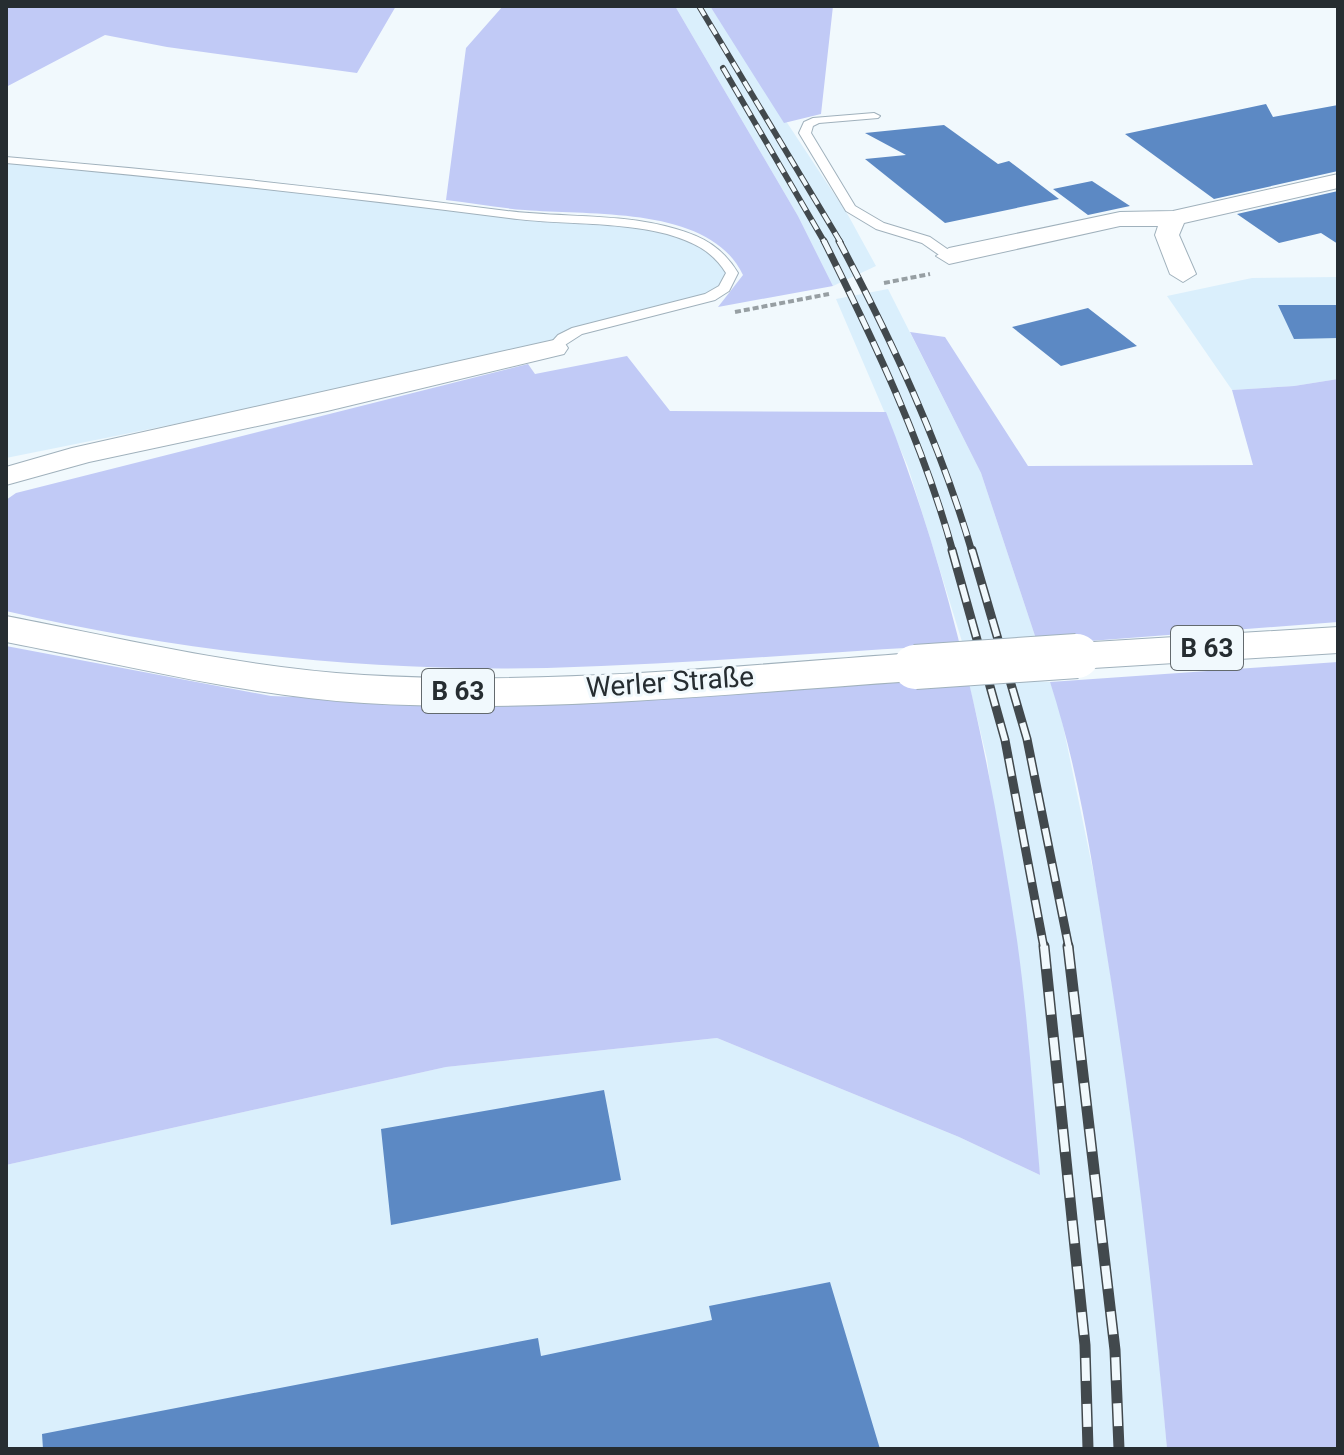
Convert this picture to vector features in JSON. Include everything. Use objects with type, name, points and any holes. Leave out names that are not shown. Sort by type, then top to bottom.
[{"type":"main road","name":"Werler Straße","points":[[6,629],[284,682],[427,691],[552,689],[1338,640]]},
{"type":"street","points":[[949,256],[1120,219],[1173,218],[1338,181]]},
{"type":"street","points":[[1173,218],[1167,235],[1183,274]]},
{"type":"street","points":[[6,476],[83,454],[327,402],[554,348]]},
{"type":"lane","points":[[874,116],[817,120],[808,124],[805,133],[850,208],[880,226],[926,240],[949,256]]},
{"type":"lane","points":[[6,160],[263,182],[517,215],[628,223],[694,238],[711,247],[732,273],[724,288],[710,297],[577,331],[563,338],[554,348]]},
{"type":"shaded area","points":[[6,6],[396,6],[357,73],[167,47],[105,35],[6,87]]},
{"type":"shaded area","points":[[503,6],[675,6],[798,216],[833,286],[718,307],[743,275],[727,252],[704,236],[677,225],[646,218],[515,209],[446,200],[466,48]]},
{"type":"shaded area","points":[[675,6],[710,6],[848,215],[876,266],[833,286],[798,216]]},
{"type":"shaded area","points":[[710,6],[833,6],[821,114],[784,123]]},
{"type":"shaded area","points":[[6,160],[628,223],[694,238],[732,273],[710,297],[597,325],[554,348],[6,458]]},
{"type":"shaded area","points":[[1338,277],[1338,379],[1294,386],[1232,390],[1167,296],[1252,278]]},
{"type":"shaded area","points":[[888,289],[981,473],[1038,645],[964,648],[908,467],[836,299]]},
{"type":"shaded area","points":[[910,332],[945,337],[1028,466],[1253,465],[1232,390],[1294,386],[1338,379],[1338,622],[1038,645],[981,473]]},
{"type":"shaded area","points":[[627,356],[670,411],[886,412],[910,476],[950,606],[995,805],[1017,940],[1040,1175],[959,1137],[717,1038],[446,1067],[6,1165],[6,646],[271,696],[426,702],[926,675],[923,647],[547,668],[343,663],[139,638],[6,611],[6,500],[16,493],[528,364],[535,374]]},
{"type":"shaded area","points":[[1338,662],[1338,1449],[1167,1449],[1141,1199],[1116,1011],[1083,814],[1069,747],[1050,682]]},
{"type":"shaded area","points":[[967,676],[1050,682],[1060,711],[1096,885],[1122,1046],[1150,1256],[1167,1449],[6,1449],[6,1165],[446,1067],[717,1038],[959,1137],[1040,1175],[987,759]]},
{"type":"building","points":[[1266,104],[1273,117],[1338,105],[1338,171],[1214,199],[1125,134]]},
{"type":"building","points":[[944,125],[998,164],[1009,161],[1059,199],[945,223],[865,159],[906,155],[865,133]]},
{"type":"building","points":[[1092,181],[1130,206],[1088,215],[1053,189]]},
{"type":"building","points":[[1338,191],[1338,244],[1321,233],[1279,243],[1237,214]]},
{"type":"building","points":[[1278,305],[1338,305],[1338,338],[1294,339]]},
{"type":"building","points":[[1088,308],[1137,346],[1061,366],[1012,327]]},
{"type":"building","points":[[604,1090],[621,1180],[391,1225],[381,1129]]},
{"type":"building","points":[[830,1282],[880,1449],[43,1449],[42,1434],[538,1338],[541,1356],[712,1320],[709,1306]]},
{"type":"railway","points":[[699,6],[841,243]]},
{"type":"railway","points":[[723,68],[825,243]]},
{"type":"railway","points":[[839,241],[878,316],[930,432],[972,552]]},
{"type":"railway","points":[[825,243],[912,432],[953,552]]},
{"type":"railway","points":[[952,550],[1005,740],[1044,948]]},
{"type":"railway","points":[[972,550],[1027,739],[1069,948]]},
{"type":"railway","points":[[1044,946],[1085,1345],[1088,1449]]},
{"type":"railway","points":[[1068,946],[1115,1350],[1119,1449]]}]
